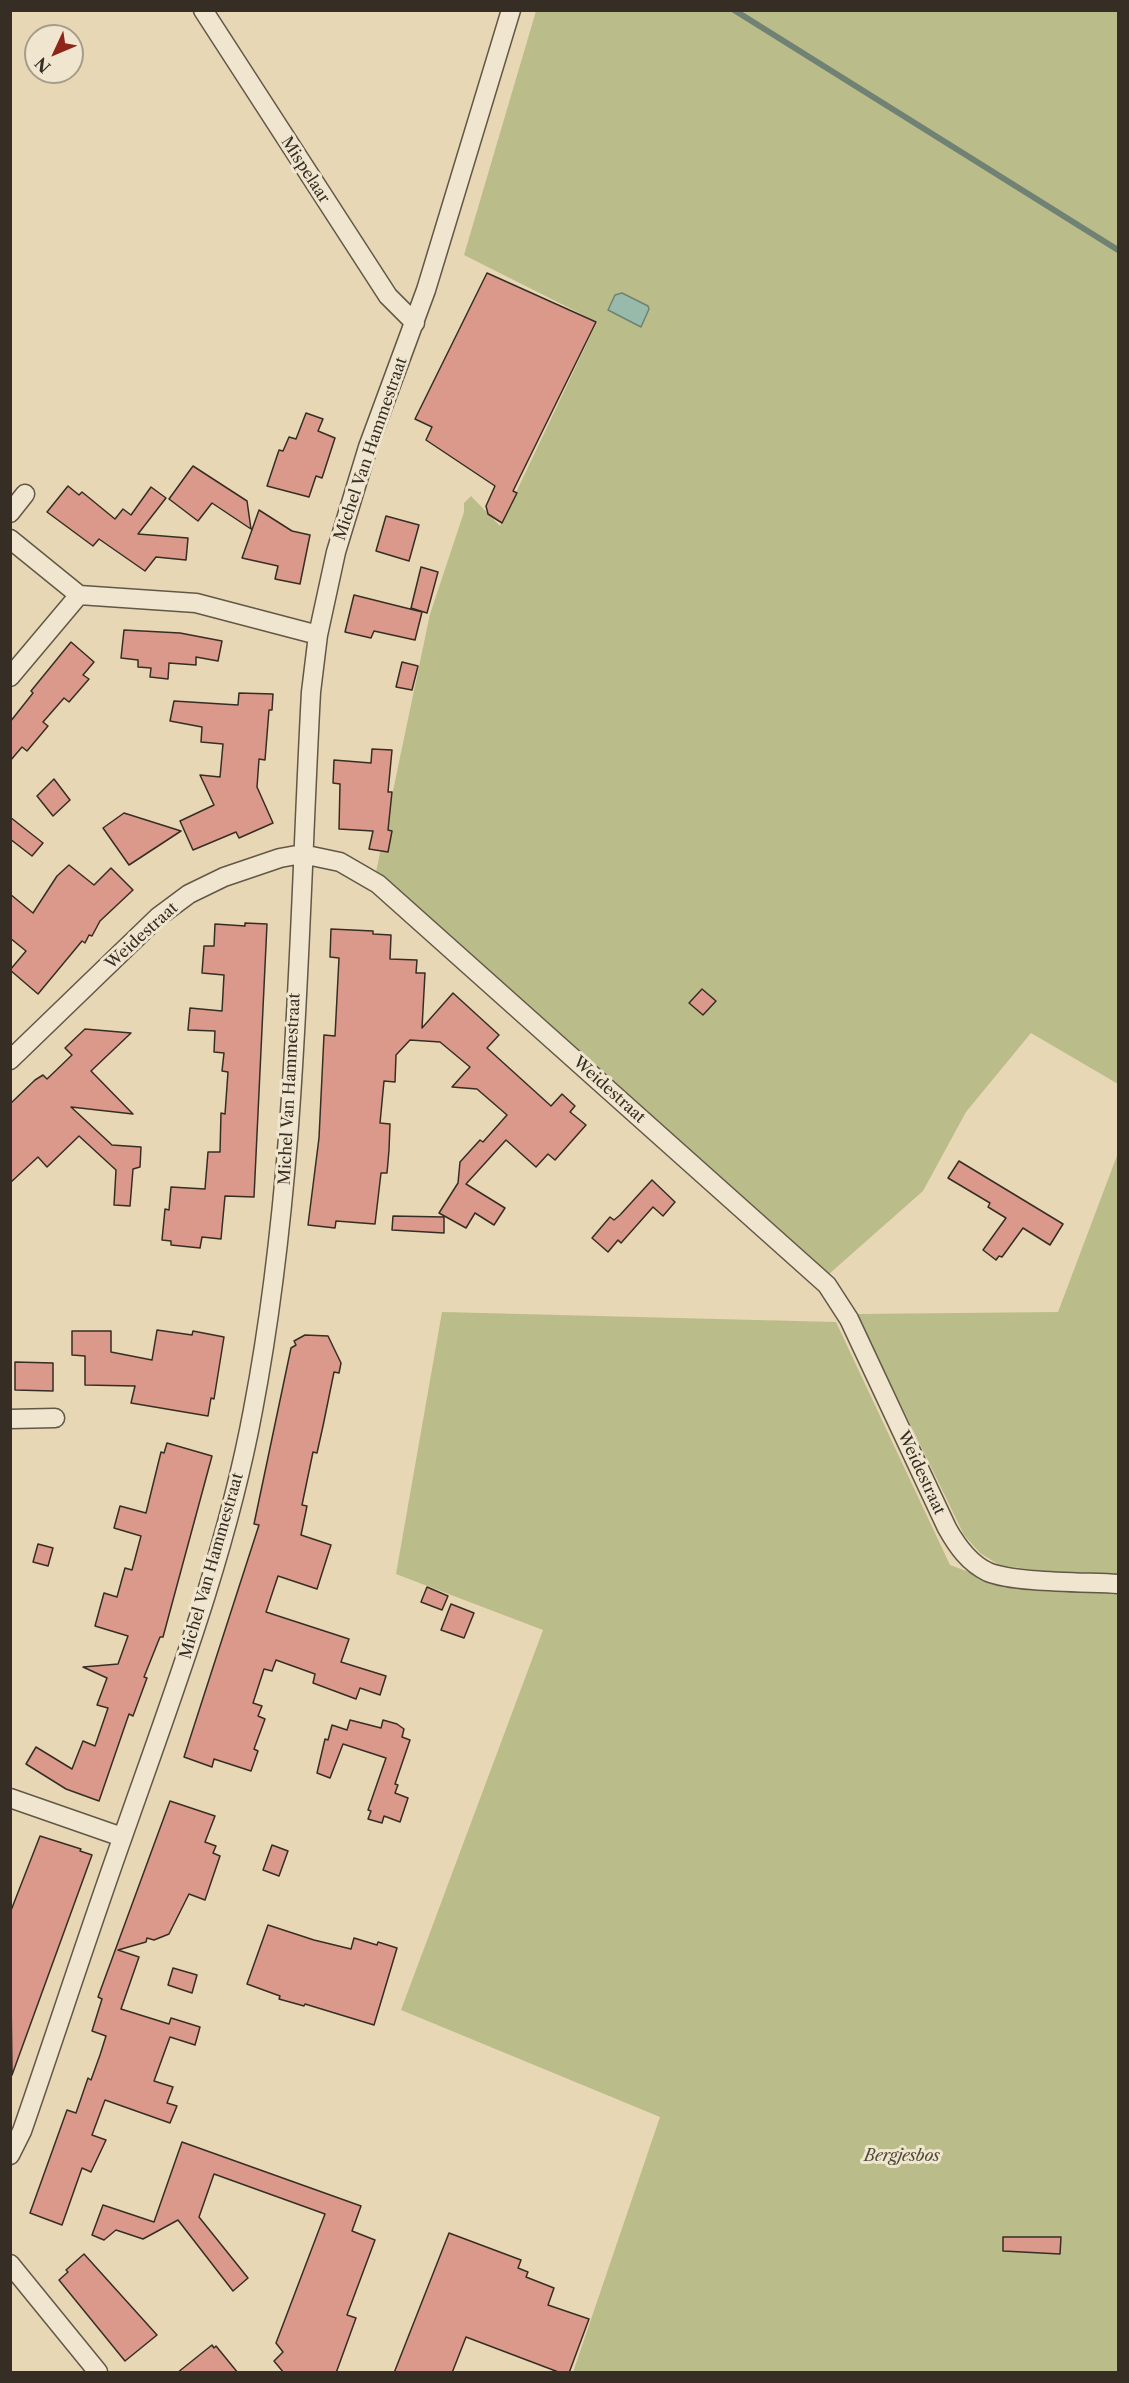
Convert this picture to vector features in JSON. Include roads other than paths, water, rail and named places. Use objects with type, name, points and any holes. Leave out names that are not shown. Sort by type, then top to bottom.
[{"type":"street","name":"Mispelaar","points":[[203,10],[388,296],[415,323]]},
{"type":"street","name":"Michel Van Hammestraat","points":[[10,2155],[22,2131],[122,1837],[174,1694],[226,1527],[253,1414],[274,1297],[287,1159],[311,692],[318,635],[336,552],[368,447],[415,323],[511,10]]},
{"type":"street","points":[[10,513],[25,494]]},
{"type":"street","points":[[10,539],[79,596],[196,603],[318,635]]},
{"type":"street","points":[[10,676],[79,596]]},
{"type":"street","name":"Weidestraat","points":[[10,1060],[158,917],[189,894],[248,868],[302,854],[340,862],[378,884],[827,1285],[849,1319],[947,1528],[956,1545],[972,1562],[989,1572],[1009,1577],[1119,1584]]},
{"type":"street","points":[[10,1419],[55,1418]]},
{"type":"street","points":[[10,1798],[122,1837]]},
{"type":"street","points":[[10,2264],[98,2373]]},
{"type":"waterway","points":[[734,10],[1118,250]]},
{"type":"park label","name":"Bergjesbos","points":[[902,2156]]}]
